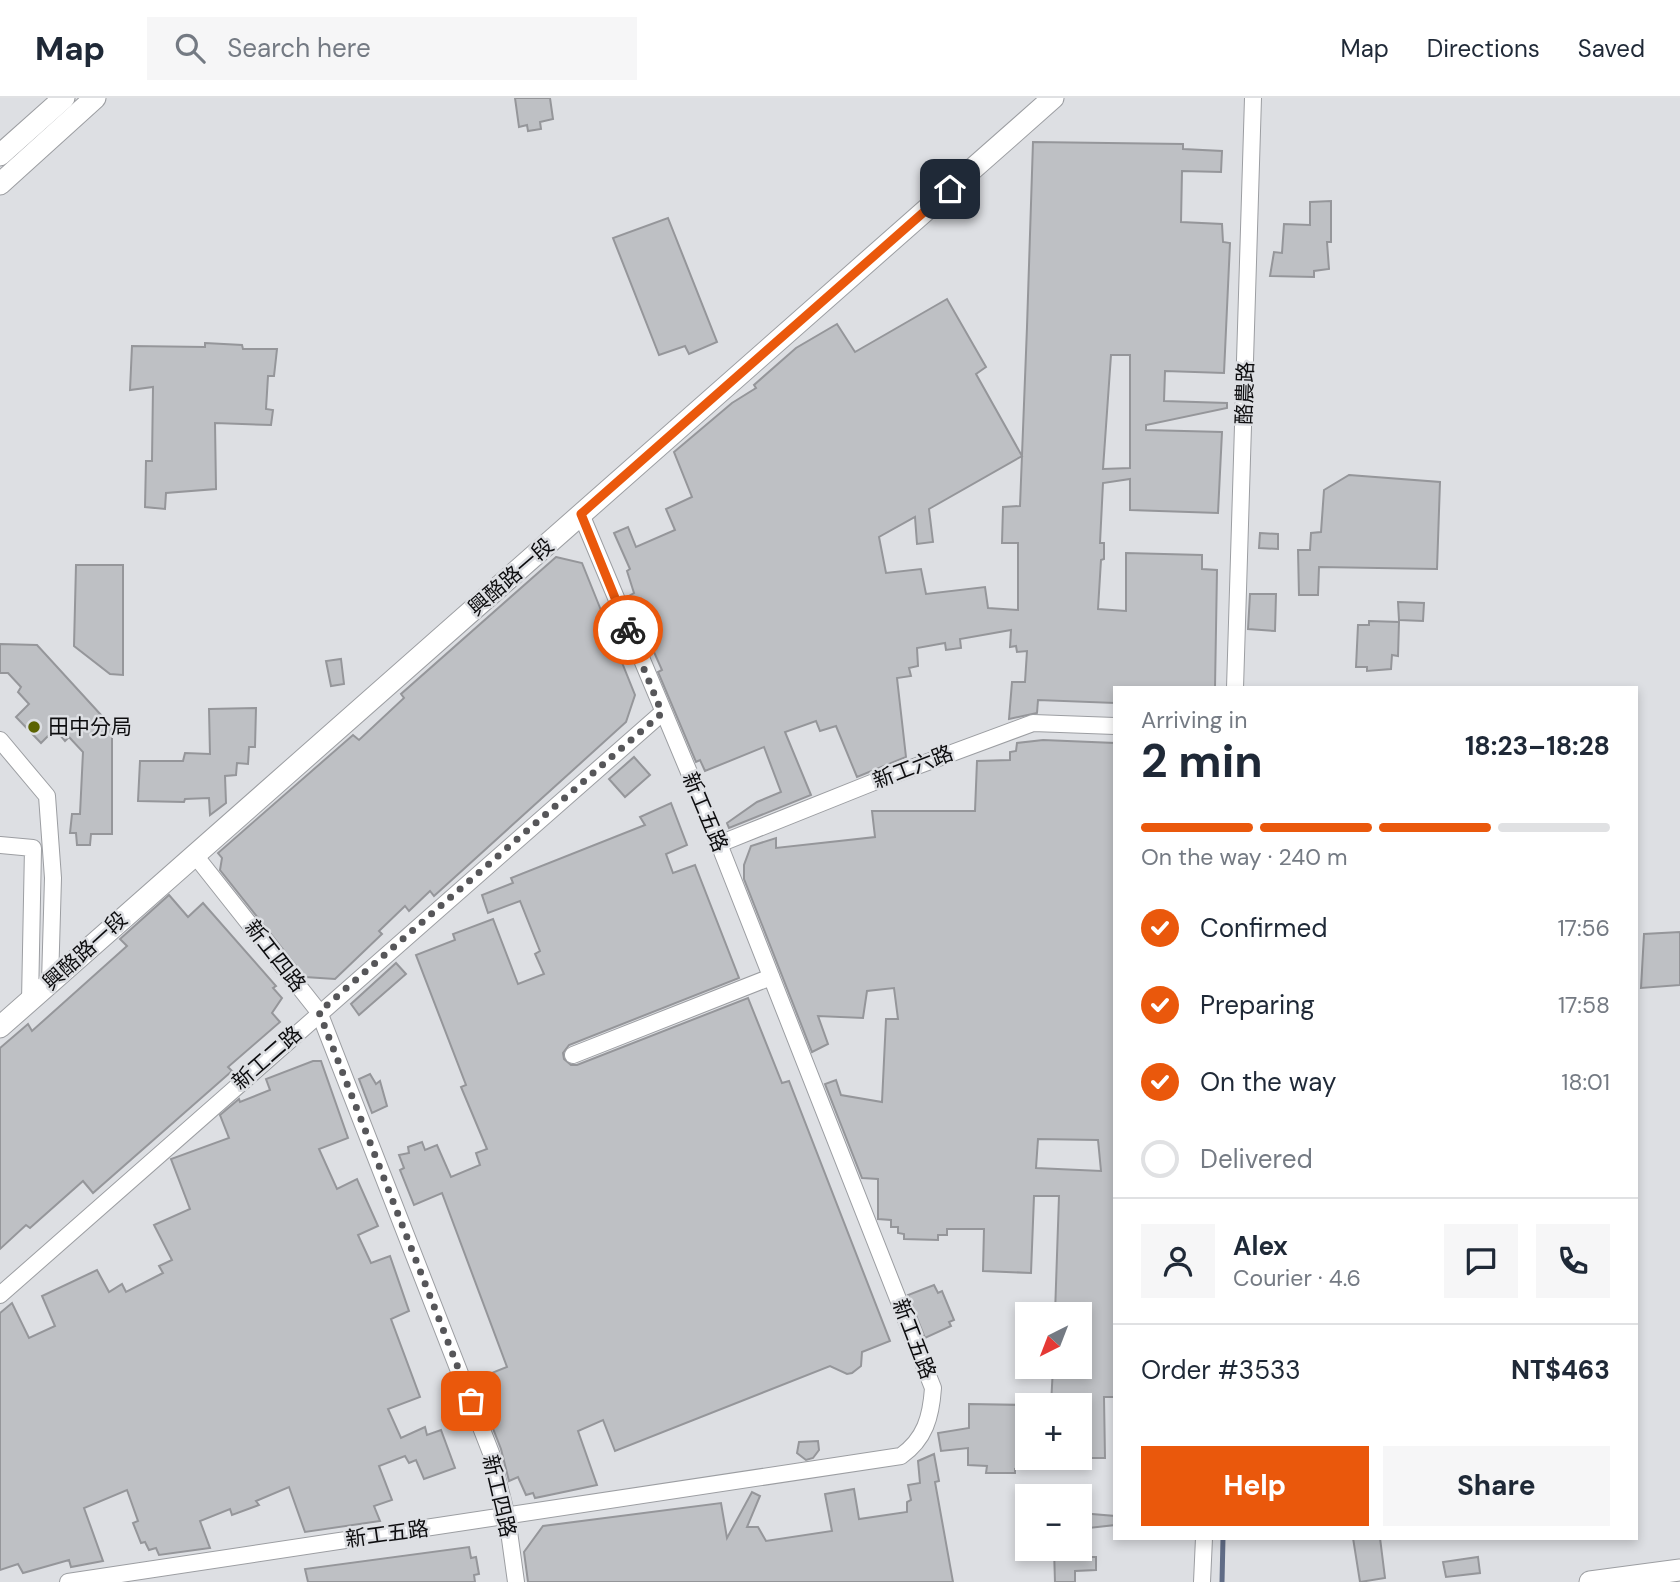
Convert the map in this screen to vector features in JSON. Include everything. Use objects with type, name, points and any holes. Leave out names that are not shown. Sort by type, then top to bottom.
[{"type":"street","points":[[0,155],[64,98]]},
{"type":"street","points":[[0,184],[95,98]]},
{"type":"street","name":"興酪路一段","points":[[0,1027],[1053,98]]},
{"type":"street","name":"酪農路","points":[[1235,686],[1253,98]]},
{"type":"street","name":"新工五路","points":[[68,1582],[901,1456],[923,1434],[932,1413],[933,1388],[719,844],[581,514]]},
{"type":"street","name":"新工二路","points":[[0,1295],[662,713]]},
{"type":"street","name":"新工六路","points":[[719,844],[890,775],[1033,723],[1113,726]]},
{"type":"street","points":[[0,740],[47,796],[53,878],[50,982]]},
{"type":"street","points":[[0,845],[33,848],[30,1001]]},
{"type":"street","name":"新工四路","points":[[194,854],[319,1012],[491,1453],[507,1517],[516,1582]]},
{"type":"street","points":[[573,1055],[771,977]]},
{"type":"street","points":[[1202,1582],[1204,1540]]},
{"type":"street","points":[[1590,1582],[1680,1570]]},
{"type":"building","points":[[515,98],[550,98],[553,119],[540,122],[541,129],[528,131],[527,125],[519,127]]},
{"type":"building","points":[[1033,142],[1183,144],[1183,149],[1222,151],[1221,172],[1182,171],[1181,222],[1222,224],[1223,242],[1230,243],[1224,373],[1165,371],[1164,401],[1227,403],[1227,408],[1146,425],[1146,430],[1222,432],[1218,513],[1130,510],[1130,479],[1103,483],[1100,543],[1104,543],[1104,559],[1101,560],[1098,609],[1126,611],[1126,553],[1202,555],[1202,569],[1217,570],[1215,686],[1113,686],[1113,703],[1038,700],[1037,713],[1009,719],[1012,682],[1025,682],[1027,651],[1017,652],[1016,646],[1010,647],[1011,630],[960,639],[961,648],[946,650],[945,643],[917,648],[918,666],[909,668],[911,676],[897,678],[906,757],[857,777],[836,726],[820,731],[816,721],[785,732],[811,795],[729,828],[727,823],[757,802],[781,792],[764,747],[705,771],[700,760],[696,762],[658,672],[662,670],[629,596],[634,593],[627,571],[630,569],[614,533],[628,527],[636,547],[675,530],[666,509],[692,497],[674,452],[732,403],[756,388],[754,385],[796,348],[837,324],[855,352],[947,299],[986,367],[976,374],[1022,456]],"holes":[[[1111,355],[1130,355],[1130,468],[1103,469]],[[1022,456],[1020,506],[1003,507],[1002,543],[1018,543],[1018,610],[988,608],[985,587],[926,594],[921,569],[886,573],[879,537],[915,517],[917,544],[933,542],[929,509]]]},
{"type":"building","points":[[1331,201],[1331,242],[1327,242],[1329,269],[1314,271],[1314,277],[1270,276],[1274,252],[1282,253],[1284,224],[1310,225],[1310,202]]},
{"type":"building","points":[[668,218],[717,342],[689,354],[685,346],[659,355],[613,238]]},
{"type":"building","points":[[205,343],[242,345],[243,349],[277,349],[274,376],[268,376],[266,409],[273,410],[271,425],[215,423],[216,489],[166,493],[165,509],[145,507],[146,461],[152,461],[153,387],[130,390],[132,346],[205,347]]},
{"type":"building","points":[[1349,475],[1440,482],[1437,569],[1319,567],[1318,595],[1299,595],[1298,550],[1310,550],[1311,533],[1321,532],[1324,490]]},
{"type":"building","points":[[1260,533],[1278,534],[1278,549],[1259,548]]},
{"type":"building","points":[[556,557],[582,563],[635,695],[626,722],[434,896],[430,891],[409,911],[405,906],[379,931],[382,934],[335,979],[305,977],[220,870],[222,858],[218,853],[353,735],[359,740],[404,698],[401,694]]},
{"type":"building","points":[[76,565],[123,565],[123,675],[110,674],[74,646]]},
{"type":"building","points":[[1250,594],[1276,594],[1275,631],[1248,629]]},
{"type":"building","points":[[1398,602],[1424,603],[1423,621],[1399,620]]},
{"type":"building","points":[[1369,621],[1399,622],[1398,656],[1392,655],[1391,669],[1367,671],[1367,667],[1356,667],[1358,625],[1369,625]]},
{"type":"building","points":[[0,644],[37,645],[112,727],[112,834],[91,834],[90,845],[77,845],[76,833],[70,833],[72,814],[80,814],[83,752],[69,737],[65,741],[55,729],[41,743],[16,717],[29,704],[18,692],[21,687],[8,673],[0,673]]},
{"type":"building","points":[[341,659],[344,684],[331,686],[326,661]]},
{"type":"building","points":[[256,708],[255,747],[249,747],[248,764],[237,763],[236,775],[225,776],[226,803],[210,815],[209,798],[185,799],[184,802],[138,801],[140,761],[183,761],[185,753],[210,754],[209,709]]},
{"type":"building","points":[[1043,740],[1113,743],[1113,1397],[1104,1397],[1105,1458],[1092,1458],[1092,1393],[1052,1393],[1052,1379],[1092,1379],[1092,1302],[1055,1302],[1059,1196],[1034,1196],[1031,1273],[983,1271],[984,1229],[947,1229],[947,1235],[938,1235],[938,1240],[904,1239],[904,1234],[898,1233],[898,1227],[891,1227],[891,1220],[878,1219],[878,1179],[862,1178],[825,1084],[836,1080],[841,1095],[882,1102],[886,1019],[898,1019],[894,988],[867,991],[863,1018],[818,1016],[828,1044],[812,1052],[744,879],[744,865],[751,846],[776,838],[776,848],[875,837],[872,811],[975,811],[977,761],[1010,760],[1010,752],[1016,751],[1017,743]],"holes":[[[1038,1139],[1098,1140],[1101,1171],[1036,1168]]]},
{"type":"building","points":[[634,757],[650,775],[625,797],[609,779]]},
{"type":"building","points":[[671,803],[687,845],[666,854],[673,873],[695,865],[739,978],[569,1045],[563,1053],[564,1059],[571,1065],[577,1065],[748,998],[782,1083],[789,1081],[890,1341],[862,1352],[861,1366],[852,1373],[847,1374],[830,1366],[615,1451],[603,1420],[578,1431],[597,1485],[535,1498],[533,1493],[526,1495],[518,1477],[509,1481],[501,1449],[474,1380],[507,1367],[442,1193],[414,1205],[400,1170],[404,1168],[399,1155],[409,1153],[408,1147],[422,1142],[425,1150],[437,1145],[451,1177],[480,1165],[476,1153],[487,1149],[461,1087],[466,1085],[416,955],[455,940],[453,934],[493,919],[518,984],[544,974],[535,954],[540,951],[520,901],[488,913],[482,895],[513,883],[511,878],[645,825],[640,817]]},
{"type":"building","points":[[169,895],[188,917],[203,903],[276,986],[273,988],[282,998],[272,1013],[280,1022],[228,1067],[232,1071],[93,1193],[83,1181],[30,1228],[26,1225],[0,1249],[0,1048],[28,1024],[32,1031],[127,946],[120,939]]},
{"type":"building","points":[[1680,932],[1680,985],[1641,988],[1644,934]]},
{"type":"building","points":[[396,963],[406,974],[359,1015],[351,1004]]},
{"type":"building","points":[[313,1061],[321,1061],[348,1138],[319,1149],[337,1189],[357,1179],[378,1226],[358,1235],[371,1263],[390,1256],[409,1311],[391,1319],[420,1397],[388,1409],[401,1438],[425,1427],[427,1435],[441,1430],[455,1468],[424,1479],[416,1460],[409,1463],[405,1456],[379,1466],[392,1500],[374,1506],[380,1521],[305,1532],[289,1487],[256,1501],[259,1505],[232,1515],[230,1509],[200,1521],[210,1548],[159,1555],[156,1548],[149,1550],[145,1542],[141,1543],[133,1523],[138,1521],[127,1490],[84,1508],[103,1561],[71,1567],[69,1560],[23,1573],[18,1564],[0,1570],[0,1313],[12,1303],[29,1338],[55,1326],[42,1296],[97,1270],[109,1292],[122,1284],[126,1292],[163,1273],[159,1266],[172,1260],[154,1225],[190,1209],[171,1159],[229,1138],[220,1115],[239,1099],[240,1102],[270,1090],[266,1079]]},
{"type":"building","points":[[370,1074],[376,1084],[380,1081],[387,1106],[372,1113],[359,1079]]},
{"type":"building","points":[[934,1285],[938,1293],[942,1291],[954,1320],[949,1322],[951,1326],[925,1338],[908,1295]]},
{"type":"building","points":[[969,1404],[1015,1405],[1015,1473],[986,1473],[987,1466],[968,1465],[968,1448],[941,1451],[938,1433],[969,1428]]},
{"type":"building","points":[[818,1441],[819,1450],[813,1458],[806,1460],[797,1453],[799,1442]]},
{"type":"building","points":[[934,1454],[939,1481],[935,1482],[953,1582],[528,1582],[524,1552],[543,1526],[721,1503],[727,1538],[752,1492],[760,1496],[747,1527],[758,1527],[766,1541],[832,1531],[825,1494],[854,1489],[859,1519],[907,1512],[907,1502],[911,1500],[908,1485],[920,1483],[918,1461]]},
{"type":"building","points":[[1092,1514],[1113,1516],[1113,1525],[1092,1528]]},
{"type":"building","points":[[1353,1540],[1380,1540],[1385,1578],[1360,1582]]},
{"type":"building","points":[[469,1547],[471,1558],[476,1557],[479,1574],[474,1575],[475,1582],[308,1582],[305,1569]]},
{"type":"building","points":[[1092,1557],[1096,1557],[1096,1570],[1075,1571],[1075,1582],[1055,1582],[1054,1561],[1092,1561]]},
{"type":"building","points":[[1478,1557],[1480,1573],[1446,1577],[1443,1562]]},
{"type":"waterway","points":[[1222,1582],[1223,1540]]},
{"type":"way so far","points":[[471,1401],[319,1012],[662,713],[628,630]]},
{"type":"place","name":"田中分局","points":[[34,727]]},
{"type":"route","points":[[628,630],[581,514],[950,189]]}]
